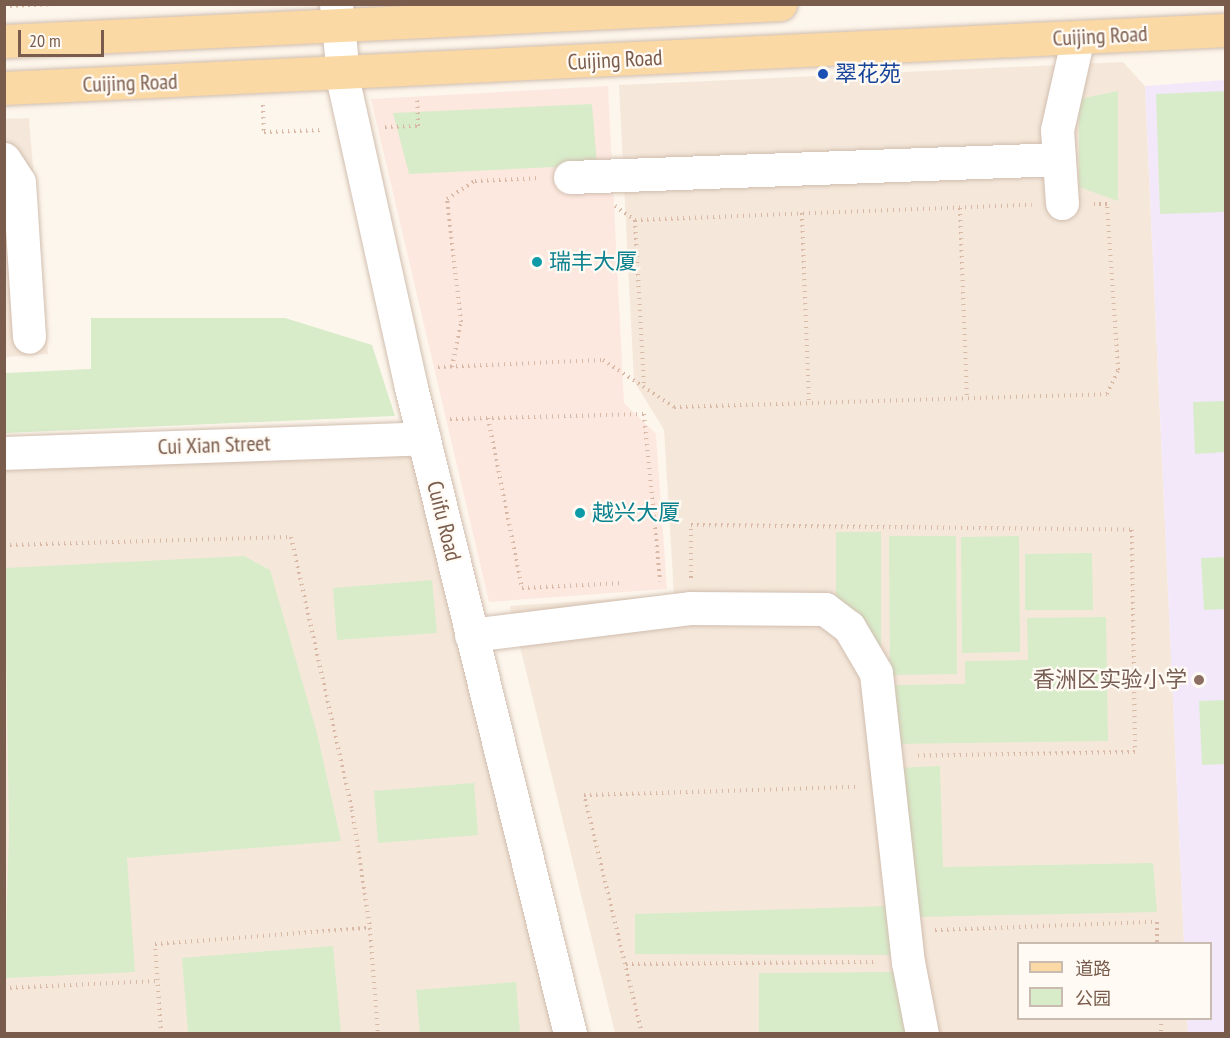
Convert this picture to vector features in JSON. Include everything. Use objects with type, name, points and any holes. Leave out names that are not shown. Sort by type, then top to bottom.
[{"type":"main road","name":"Cuijing Road","points":[[4,41],[336,15],[780,4]]},
{"type":"main road","name":"Cuijing Road","points":[[4,88],[1226,30]]},
{"type":"street","name":"Cuifu Road","points":[[336,15],[343,73],[408,369],[570,1034]]},
{"type":"street","points":[[1062,203],[1058,145],[1078,37]]},
{"type":"street","points":[[570,177],[1058,145]]},
{"type":"street","points":[[4,159],[19,182],[30,337]]},
{"type":"street","name":"Cui Xian Street","points":[[4,453],[422,429]]},
{"type":"street","points":[[471,635],[691,608],[825,609],[849,627],[876,673],[906,946],[922,1034]]},
{"type":"path","points":[[4,6],[56,4]]},
{"type":"path","points":[[408,369],[452,367],[603,360],[674,407],[1107,394],[1118,370],[1107,204],[1062,203],[635,220],[570,177],[475,181],[447,199],[461,322],[452,367]]},
{"type":"path","points":[[960,208],[967,398]]},
{"type":"path","points":[[802,213],[809,403]]},
{"type":"path","points":[[635,220],[644,387]]},
{"type":"path","points":[[422,429],[488,418],[644,414],[660,581],[648,582]]},
{"type":"path","points":[[488,418],[522,588],[625,583]]},
{"type":"path","points":[[642,1034],[584,795],[1135,752],[1132,530],[691,525],[691,608]]},
{"type":"path","points":[[4,545],[291,537],[352,810],[370,928],[378,1034]]},
{"type":"path","points":[[626,964],[906,946],[1156,922],[1158,942]]},
{"type":"path","points":[[161,1034],[155,944],[370,928]]},
{"type":"path","points":[[4,988],[157,981]]},
{"type":"shaded area","points":[[1123,62],[1145,86],[1184,942],[1017,942],[1017,1020],[1187,1020],[1188,1033],[615,1033],[510,606],[674,595],[664,430],[634,381],[619,85]]},
{"type":"shaded area","name":"香洲区实验小学","points":[[1225,80],[1225,1033],[1188,1033],[1187,1020],[1212,1020],[1212,942],[1184,942],[1145,86]]},
{"type":"shaded area","points":[[608,86],[624,403],[656,434],[667,589],[489,602],[371,99]]},
{"type":"shaded area","points":[[29,118],[48,354],[5,357],[4,119]]},
{"type":"shaded area","points":[[424,438],[568,1033],[5,1033],[4,453]]},
{"type":"green space","points":[[1118,91],[1118,201],[1079,187],[1079,99]]},
{"type":"green space","points":[[1225,91],[1225,212],[1160,214],[1156,94]]},
{"type":"green space","points":[[592,104],[597,165],[409,174],[393,113]]},
{"type":"green space","points":[[91,318],[285,318],[372,345],[395,416],[5,433],[5,373],[91,369]]},
{"type":"green space","points":[[1225,401],[1225,452],[1195,454],[1193,402]]},
{"type":"green space","points":[[836,532],[881,532],[881,654],[836,604]]},
{"type":"green space","points":[[889,536],[956,536],[957,674],[890,675]]},
{"type":"green space","points":[[1019,536],[1020,652],[962,653],[961,537]]},
{"type":"green space","points":[[1092,553],[1093,610],[1025,610],[1025,554]]},
{"type":"green space","points":[[244,556],[270,570],[317,733],[341,841],[127,858],[135,972],[5,978],[9,829],[5,568]]},
{"type":"green space","points":[[1225,557],[1225,609],[1204,610],[1201,558]]},
{"type":"green space","points":[[432,580],[437,633],[337,640],[333,588]]},
{"type":"green space","points":[[1106,617],[1108,741],[893,744],[892,685],[965,684],[965,661],[1028,660],[1027,618]]},
{"type":"green space","points":[[1225,700],[1225,764],[1202,765],[1199,701]]},
{"type":"green space","points":[[940,766],[943,867],[1153,863],[1157,912],[915,917],[897,768]]},
{"type":"green space","points":[[474,783],[478,835],[378,843],[374,791]]},
{"type":"green space","points":[[888,906],[897,955],[635,954],[635,914]]},
{"type":"green space","points":[[333,946],[341,1033],[188,1033],[182,958]]},
{"type":"green space","points":[[897,972],[910,1033],[759,1033],[759,973]]},
{"type":"green space","points":[[516,982],[520,1033],[420,1033],[416,990]]},
{"type":"place","name":"翠花苑","points":[[823,74]]},
{"type":"place","name":"瑞丰大厦","points":[[537,262]]},
{"type":"place","name":"越兴大厦","points":[[580,513]]},
{"type":"place","name":"香洲区实验小学","points":[[1199,680]]}]
